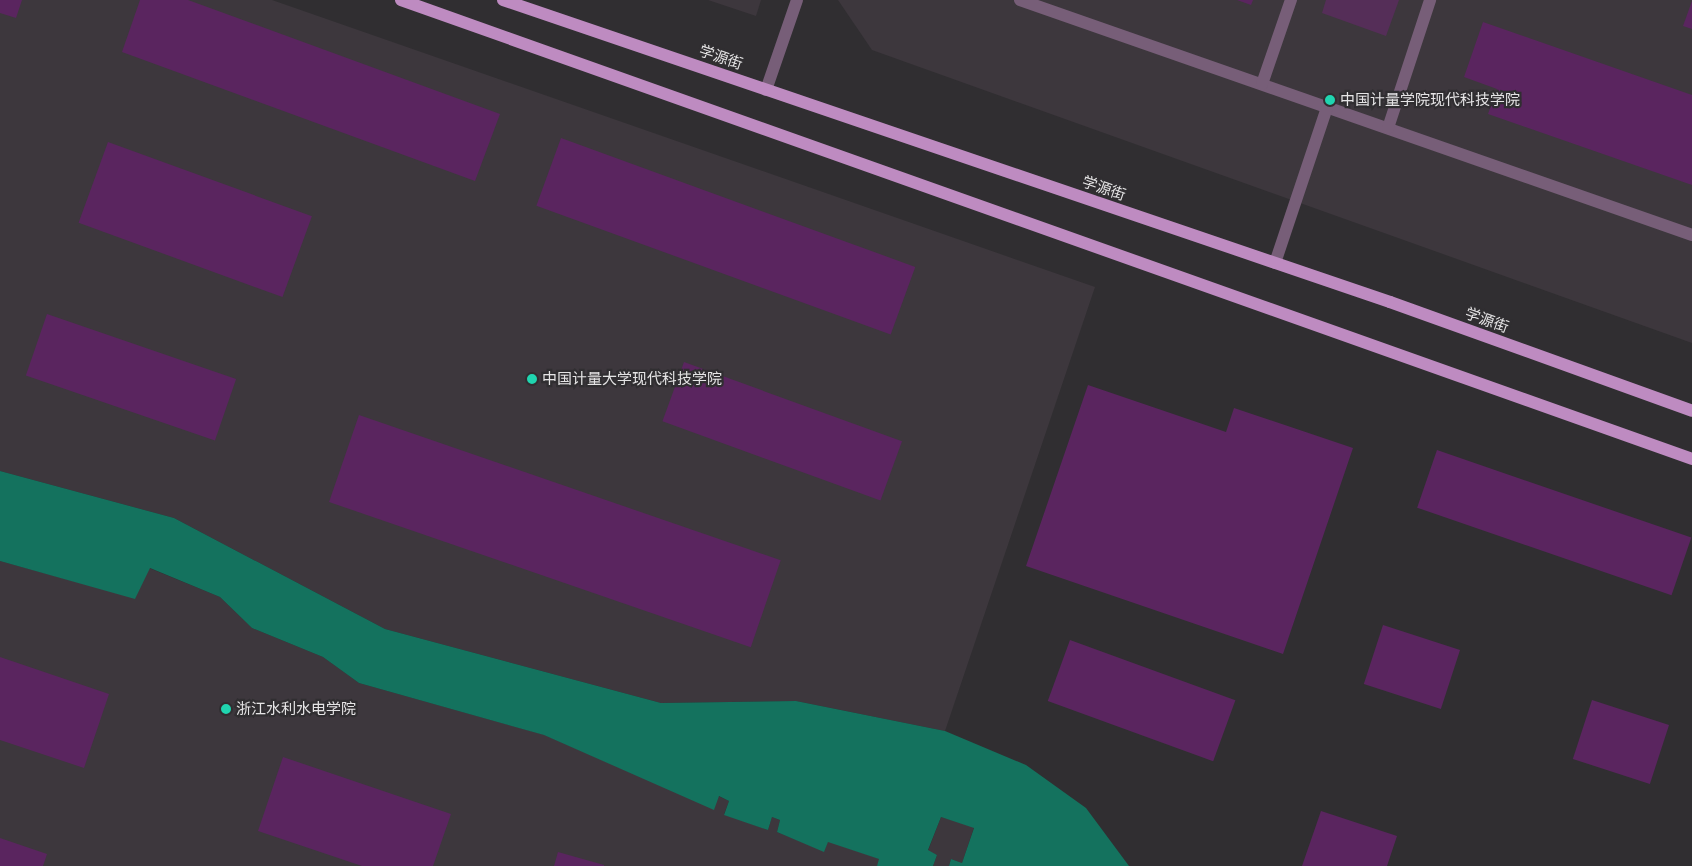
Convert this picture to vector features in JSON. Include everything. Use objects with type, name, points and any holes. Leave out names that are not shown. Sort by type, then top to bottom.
[{"type":"main road","points":[[401,0],[1692,459]]},
{"type":"main road","name":"学源街","points":[[504,0],[1275,263],[1692,411]]},
{"type":"street","points":[[766,90],[797,0]]},
{"type":"street","points":[[1020,0],[1692,235]]},
{"type":"street","points":[[1262,84],[1291,0]]},
{"type":"street","points":[[1388,128],[1430,0]]},
{"type":"street","points":[[1275,263],[1327,108]]},
{"type":"shaded area","name":"中国计量大学现代科技学院","points":[[0,0],[272,0],[1095,287],[945,731],[796,701],[661,703],[385,629],[174,518],[0,471]]},
{"type":"shaded area","points":[[708,0],[761,0],[756,16]]},
{"type":"shaded area","points":[[838,0],[1692,0],[1692,343],[872,50]]},
{"type":"shaded area","points":[[1326,0],[1399,0],[1386,36],[1322,13]]},
{"type":"shaded area","points":[[0,471],[174,518],[385,629],[661,703],[796,701],[945,731],[1026,765],[1086,808],[1129,866],[949,866],[951,859],[962,863],[974,828],[941,817],[928,850],[937,855],[933,866],[877,866],[879,859],[828,842],[824,852],[777,832],[780,820],[772,817],[768,830],[724,815],[729,801],[719,796],[714,810],[544,735],[359,683],[323,657],[252,628],[220,597],[150,568],[135,599],[0,561]]},
{"type":"shaded area","name":"浙江水利水电学院","points":[[0,561],[135,598],[149,568],[220,597],[252,628],[323,657],[359,683],[545,735],[714,809],[718,796],[729,801],[724,814],[768,830],[772,817],[780,820],[777,832],[824,851],[828,841],[880,859],[877,866],[0,866]]},
{"type":"shaded area","points":[[941,817],[974,827],[962,863],[951,859],[949,866],[933,866],[937,855],[928,851]]},
{"type":"building","points":[[0,0],[22,0],[16,18],[0,13]]},
{"type":"building","points":[[140,0],[188,0],[500,114],[475,181],[122,52]]},
{"type":"building","points":[[1237,0],[1253,0],[1251,5]]},
{"type":"building","points":[[1692,1],[1692,29],[1683,26]]},
{"type":"building","points":[[1483,22],[1692,95],[1692,185],[1488,114],[1497,89],[1464,77]]},
{"type":"building","points":[[561,138],[915,267],[891,335],[536,206]]},
{"type":"building","points":[[108,142],[312,216],[282,297],[79,223]]},
{"type":"building","points":[[47,314],[236,379],[215,441],[26,375]]},
{"type":"building","points":[[684,362],[902,441],[880,501],[662,421]]},
{"type":"building","points":[[1088,385],[1226,432],[1234,408],[1353,448],[1283,654],[1026,566]]},
{"type":"building","points":[[359,415],[781,560],[751,647],[329,502]]},
{"type":"building","points":[[1437,450],[1691,538],[1671,595],[1417,508]]},
{"type":"building","points":[[1383,625],[1460,650],[1441,709],[1364,684]]},
{"type":"building","points":[[1070,640],[1235,700],[1213,761],[1048,701]]},
{"type":"building","points":[[0,657],[109,694],[84,768],[0,740]]},
{"type":"building","points":[[1592,700],[1669,725],[1650,784],[1573,759]]},
{"type":"building","points":[[283,757],[451,814],[433,866],[362,866],[258,831]]},
{"type":"building","points":[[1321,811],[1397,836],[1387,866],[1302,866]]},
{"type":"building","points":[[0,838],[47,854],[43,866],[0,866]]},
{"type":"building","points":[[558,852],[604,865],[604,866],[554,866]]},
{"type":"place","name":"中国计量学院现代科技学院","points":[[1330,100]]},
{"type":"place","name":"中国计量大学现代科技学院","points":[[532,379]]},
{"type":"place","name":"浙江水利水电学院","points":[[226,709]]}]
